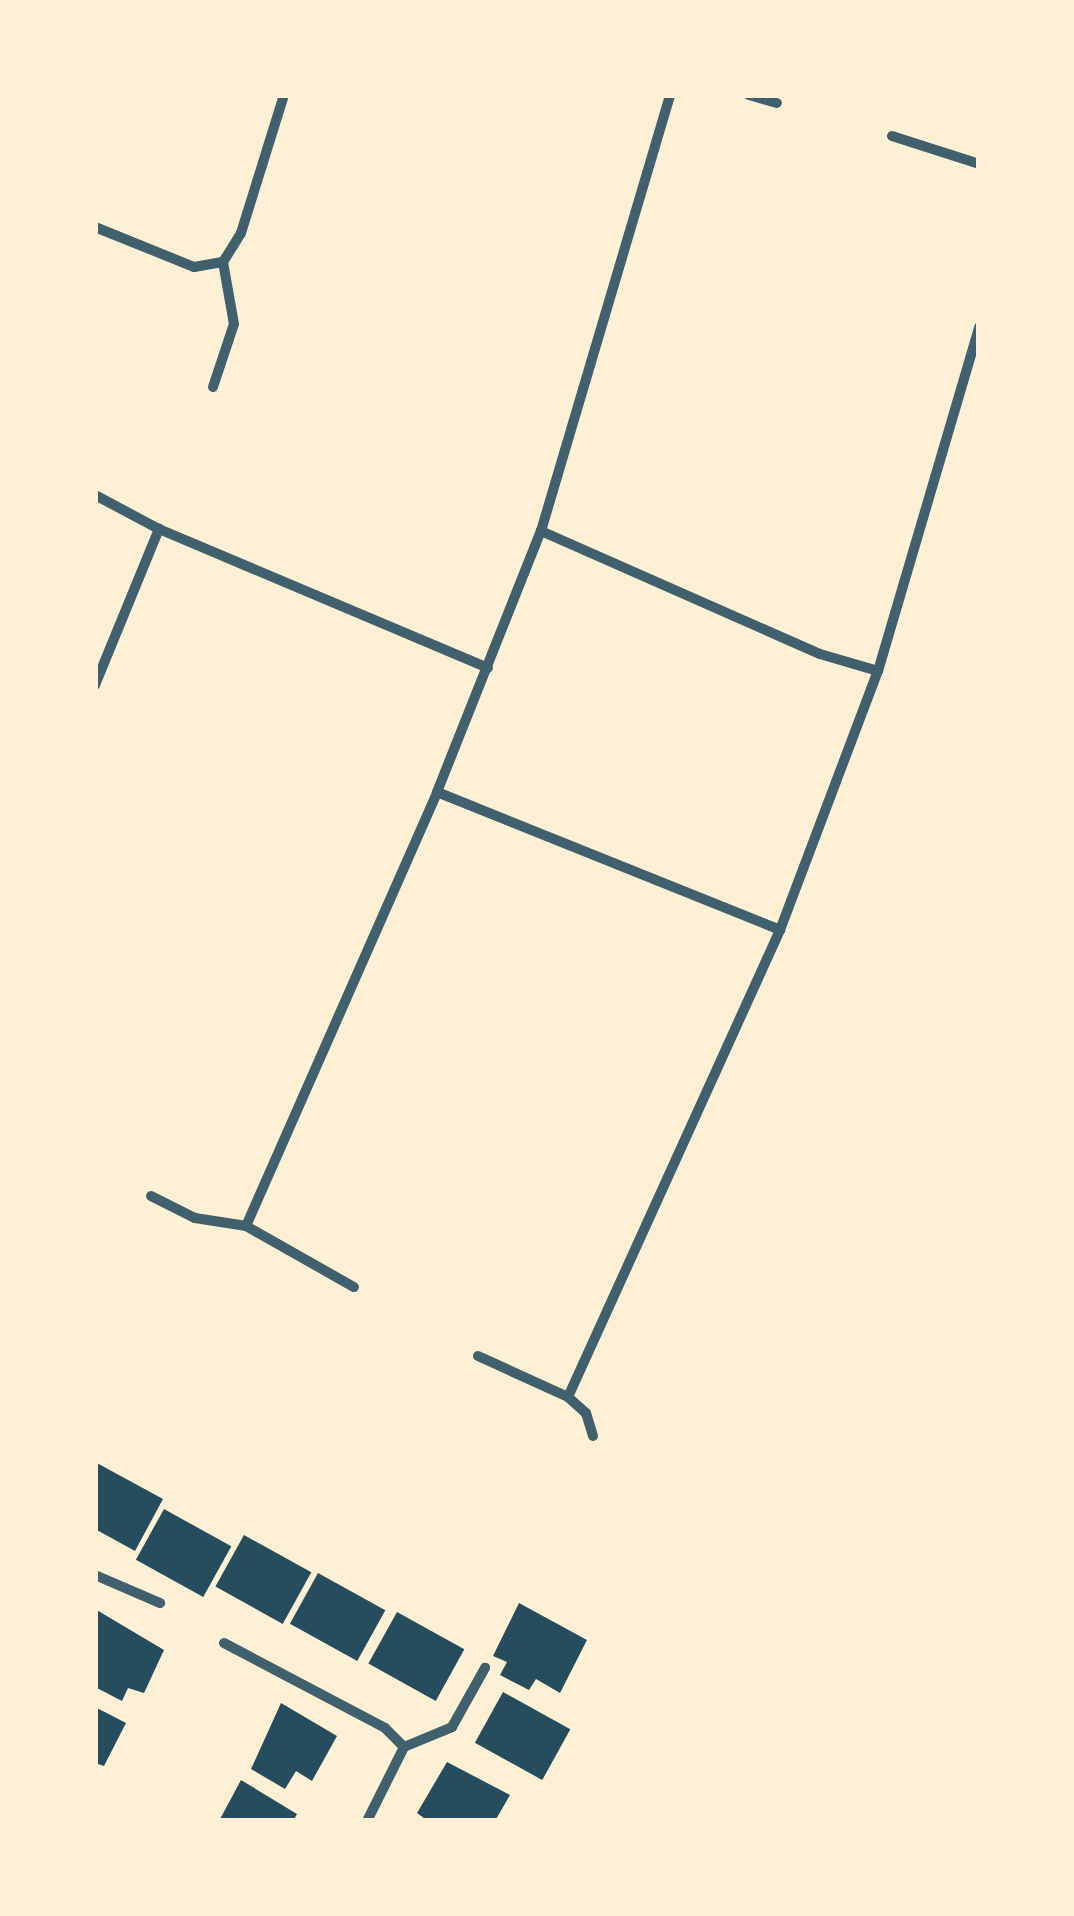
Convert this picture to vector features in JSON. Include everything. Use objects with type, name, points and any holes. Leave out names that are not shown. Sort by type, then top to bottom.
[{"type":"street","points":[[213,387],[234,324],[223,262],[241,233],[284,95]]},
{"type":"street","points":[[246,1226],[437,792],[541,532],[670,95]]},
{"type":"street","points":[[749,95],[777,103]]},
{"type":"street","points":[[892,136],[979,164]]},
{"type":"street","points":[[95,226],[194,266],[223,262]]},
{"type":"street","points":[[568,1397],[780,930],[878,672],[979,327]]},
{"type":"street","points":[[95,494],[158,529],[488,668]]},
{"type":"street","points":[[95,685],[158,529]]},
{"type":"street","points":[[541,532],[820,654],[878,672]]},
{"type":"street","points":[[437,792],[780,930]]},
{"type":"street","points":[[152,1196],[195,1218],[246,1226],[354,1286]]},
{"type":"street","points":[[478,1356],[568,1397],[586,1412],[593,1436]]},
{"type":"street","points":[[95,1574],[160,1603]]},
{"type":"street","points":[[224,1643],[385,1728],[404,1747]]},
{"type":"street","points":[[368,1821],[404,1747],[452,1728],[485,1668]]},
{"type":"building","points":[[95,1462],[163,1499],[135,1551],[95,1529]]},
{"type":"building","points":[[164,1509],[231,1546],[203,1597],[136,1560]]},
{"type":"building","points":[[244,1535],[311,1572],[283,1624],[215,1587]]},
{"type":"building","points":[[318,1573],[385,1610],[357,1661],[290,1624]]},
{"type":"building","points":[[519,1603],[587,1640],[560,1693],[536,1679],[529,1690],[500,1675],[507,1662],[493,1656]]},
{"type":"building","points":[[95,1609],[164,1650],[144,1693],[128,1688],[122,1701],[95,1687]]},
{"type":"building","points":[[397,1612],[464,1649],[436,1701],[368,1664]]},
{"type":"building","points":[[503,1692],[570,1729],[542,1780],[475,1743]]},
{"type":"building","points":[[281,1703],[337,1736],[312,1781],[296,1771],[285,1789],[251,1769]]},
{"type":"building","points":[[95,1707],[126,1723],[104,1766],[95,1763]]},
{"type":"building","points":[[447,1762],[510,1795],[495,1821],[428,1821],[417,1813]]},
{"type":"building","points":[[241,1780],[297,1814],[293,1821],[219,1821]]}]
